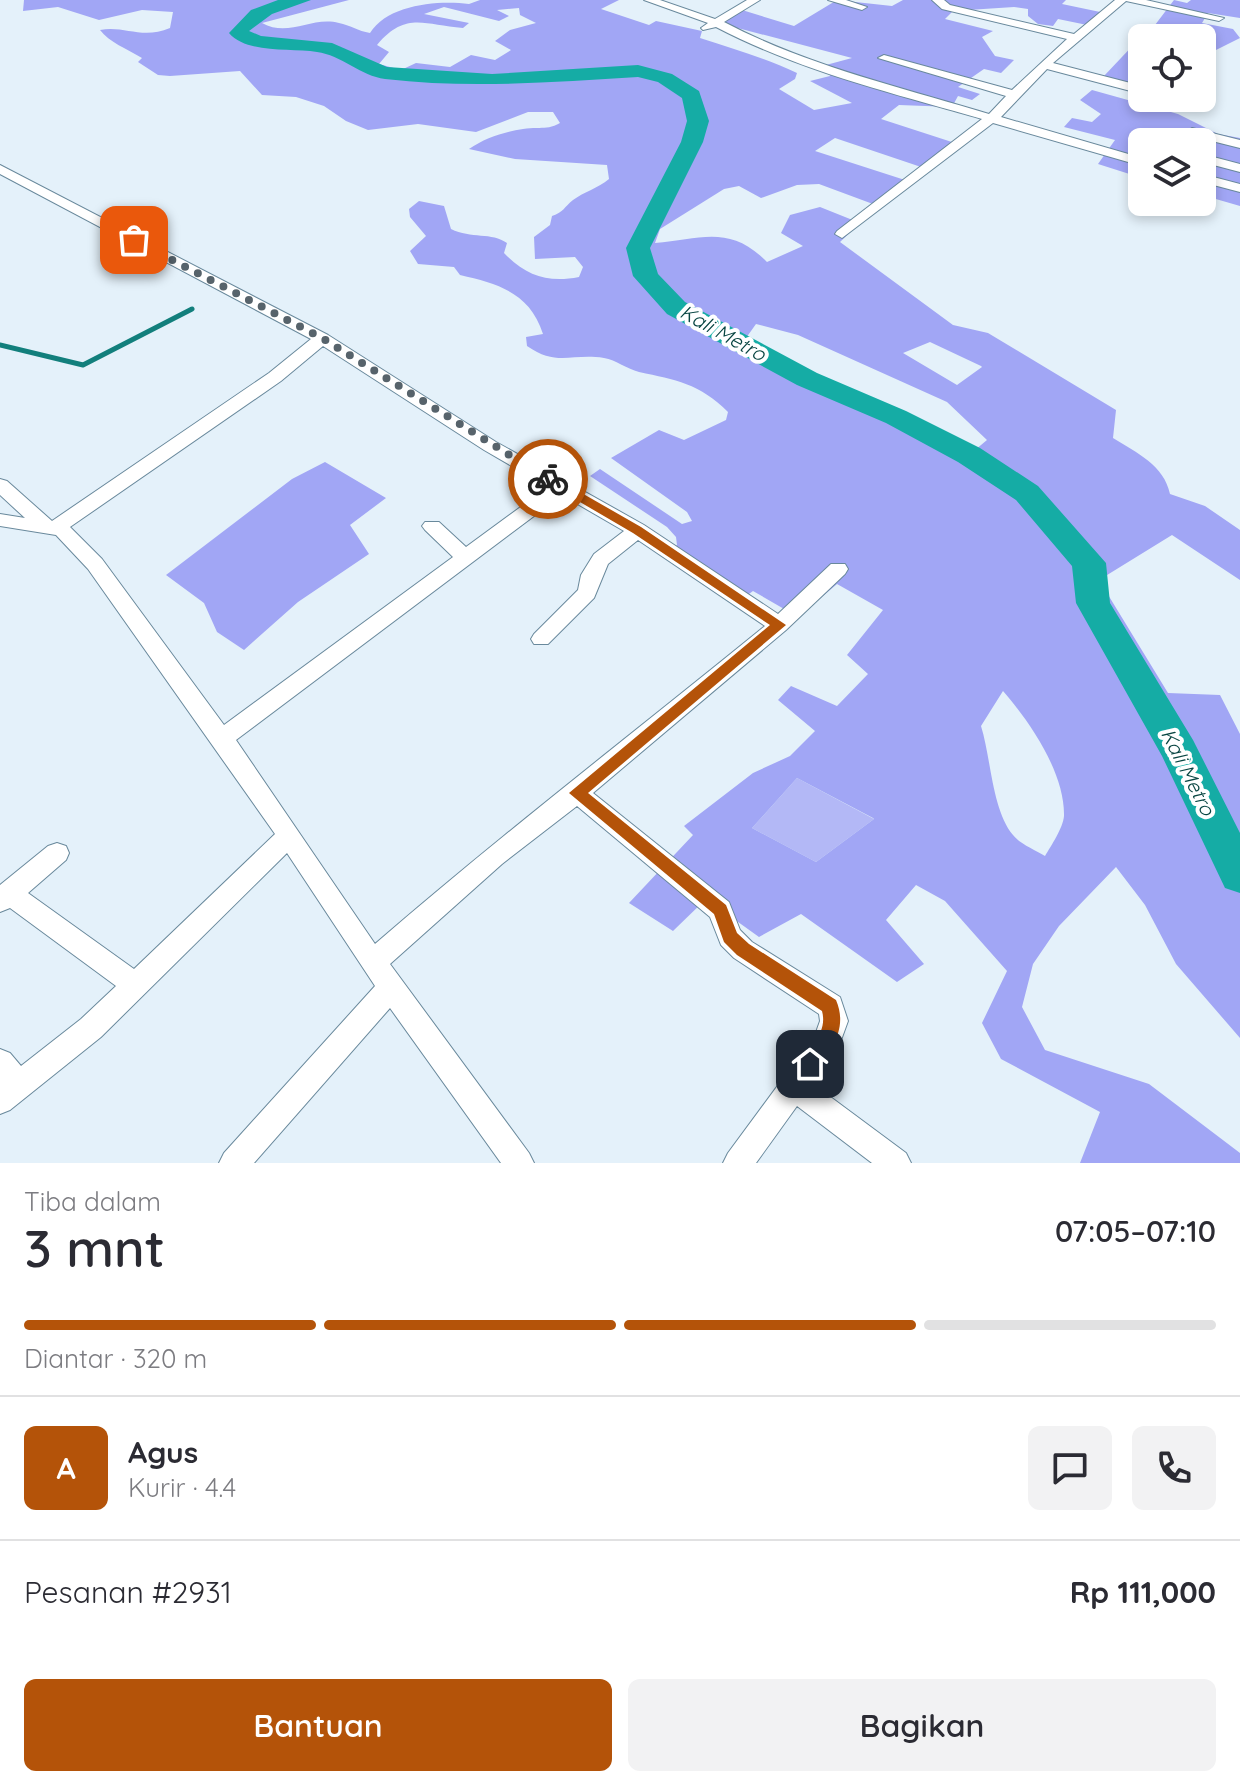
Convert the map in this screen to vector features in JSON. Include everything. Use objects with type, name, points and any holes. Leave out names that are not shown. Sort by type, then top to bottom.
[{"type":"street","points":[[702,31],[755,0]]},
{"type":"street","points":[[833,0],[862,7]]},
{"type":"street","points":[[937,0],[946,7],[1078,38]]},
{"type":"street","points":[[842,234],[986,119],[1003,109],[1034,75],[1121,0]]},
{"type":"street","points":[[1130,0],[1219,18]]},
{"type":"street","points":[[658,1],[820,68],[1128,158]]},
{"type":"street","points":[[884,58],[1010,98]]},
{"type":"street","points":[[1047,65],[1128,86]]},
{"type":"street","points":[[1034,75],[1106,94]]},
{"type":"street","points":[[934,83],[1010,98]]},
{"type":"street","points":[[1194,128],[1203,117]]},
{"type":"street","points":[[1216,141],[1240,144]]},
{"type":"street","points":[[1216,162],[1240,168]]},
{"type":"street","points":[[0,169],[322,338],[490,446],[637,530],[779,625]]},
{"type":"street","points":[[1216,182],[1240,188]]},
{"type":"street","points":[[0,520],[50,526],[275,377],[322,338]]},
{"type":"street","points":[[0,485],[50,526],[71,536],[95,564],[290,835],[391,988],[423,1026],[519,1163]]},
{"type":"street","points":[[221,739],[337,656],[416,593],[562,486]]},
{"type":"street","points":[[432,526],[465,557]]},
{"type":"street","points":[[541,639],[587,593],[591,575],[601,559],[637,530]]},
{"type":"street","points":[[373,962],[430,911],[779,625],[838,569]]},
{"type":"street","points":[[577,793],[720,910],[730,937],[743,950],[830,1006],[834,1021],[826,1043],[738,1163]]},
{"type":"street","points":[[0,1062],[9,1092],[91,1028],[290,835]]},
{"type":"street","points":[[57,853],[4,897],[134,984]]},
{"type":"street","points":[[234,1163],[391,988]]},
{"type":"street","points":[[793,1086],[896,1163]]},
{"type":"shaded area","points":[[24,0],[349,0],[262,23],[291,28],[329,22],[370,33],[378,23],[401,10],[429,4],[469,4],[480,0],[619,0],[601,9],[649,25],[656,21],[702,31],[700,38],[797,73],[795,79],[779,89],[814,110],[852,103],[810,81],[830,76],[826,65],[852,58],[715,22],[742,10],[794,26],[837,0],[892,6],[903,0],[1066,0],[1062,4],[1105,13],[1092,26],[1058,19],[1053,26],[1038,24],[1028,16],[1028,9],[953,11],[945,19],[993,31],[982,37],[995,56],[1014,60],[1001,73],[984,69],[958,87],[980,94],[972,100],[958,96],[952,107],[899,105],[881,119],[958,144],[927,169],[835,138],[815,151],[908,181],[881,207],[819,184],[797,185],[761,198],[739,186],[724,189],[660,229],[655,243],[701,237],[727,238],[740,242],[767,262],[803,246],[781,233],[790,215],[820,207],[860,223],[840,242],[953,325],[988,333],[1116,410],[1113,438],[1156,467],[1170,494],[1205,506],[1240,530],[1240,580],[1172,535],[1099,580],[1168,693],[1220,695],[1240,734],[1240,1038],[1176,964],[1145,905],[1116,867],[1059,926],[1033,964],[1022,1007],[1045,1050],[1149,1084],[1240,1153],[1240,1163],[1080,1163],[1100,1112],[1001,1059],[982,1023],[1007,971],[945,901],[916,885],[886,920],[924,964],[897,982],[801,914],[759,937],[706,899],[673,931],[629,903],[693,835],[684,826],[753,773],[790,756],[815,731],[778,700],[791,686],[837,706],[868,674],[847,655],[883,610],[837,584],[798,617],[753,591],[742,599],[663,554],[677,545],[676,537],[667,527],[590,476],[600,469],[682,524],[692,521],[687,512],[611,458],[659,430],[684,440],[726,420],[728,412],[697,389],[635,371],[608,359],[556,358],[538,352],[527,346],[526,337],[543,334],[537,320],[511,292],[460,275],[454,267],[418,264],[410,251],[426,236],[410,217],[409,209],[419,201],[444,206],[451,229],[507,243],[504,253],[529,272],[557,279],[579,277],[583,267],[575,257],[535,259],[534,237],[550,225],[552,216],[609,179],[607,165],[515,159],[469,149],[502,134],[560,123],[553,112],[528,112],[476,132],[418,124],[368,130],[346,121],[324,106],[296,97],[262,95],[240,71],[158,75],[138,62],[142,58],[113,42],[100,30],[160,31],[170,28],[173,12],[142,10],[99,20],[58,7],[23,11]],"holes":[[[444,7],[499,21],[509,16],[497,10],[519,8],[520,15],[536,23],[510,30],[495,41],[511,50],[495,60],[471,55],[450,67],[416,63],[401,70],[379,64],[389,52],[377,45],[397,28],[416,23],[463,28],[469,23],[424,14]],[[756,324],[798,335],[947,402],[987,440],[969,455],[741,345]],[[930,342],[982,367],[957,385],[903,353]],[[1003,691],[1044,749],[1059,783],[1064,816],[1045,856],[1020,841],[1006,824],[996,798],[981,726]],[[797,778],[874,819],[816,862],[752,828]]]},
{"type":"shaded area","points":[[1174,0],[1187,3],[1191,0],[1240,0],[1240,18],[1208,13],[1202,23],[1207,24],[1156,24]]},
{"type":"shaded area","points":[[1216,26],[1233,29],[1240,38],[1216,50]]},
{"type":"shaded area","points":[[1128,51],[1128,83],[1104,76]]},
{"type":"shaded area","points":[[1092,90],[1128,100],[1128,112],[1171,112],[1206,128],[1128,128],[1128,174],[1098,164],[1115,140],[1064,127],[1072,118],[1092,122],[1101,114],[1080,100]]},
{"type":"shaded area","points":[[1216,133],[1240,138],[1240,206],[1216,199]]},
{"type":"shaded area","points":[[325,462],[386,498],[350,525],[369,554],[298,602],[244,650],[217,632],[204,603],[166,575],[292,479]]},
{"type":"shaded area","points":[[797,778],[874,819],[816,862],[752,828]]},
{"type":"waterway","name":"Kali Metro","points":[[302,0],[266,10],[250,20],[238,33],[258,41],[325,47],[383,73],[492,80],[638,71],[665,78],[692,95],[698,121],[692,142],[638,248],[646,276],[676,308],[807,379],[896,417],[969,455],[1027,493],[1089,563],[1093,603],[1179,751],[1240,875]]},
{"type":"waterway","points":[[0,345],[83,365],[192,309]]},
{"type":"way so far","points":[[134,240],[322,338],[490,446],[548,479]]},
{"type":"route","points":[[548,479],[637,530],[779,625],[577,793],[720,910],[730,937],[743,950],[830,1006],[834,1021],[826,1043],[810,1064]]}]
